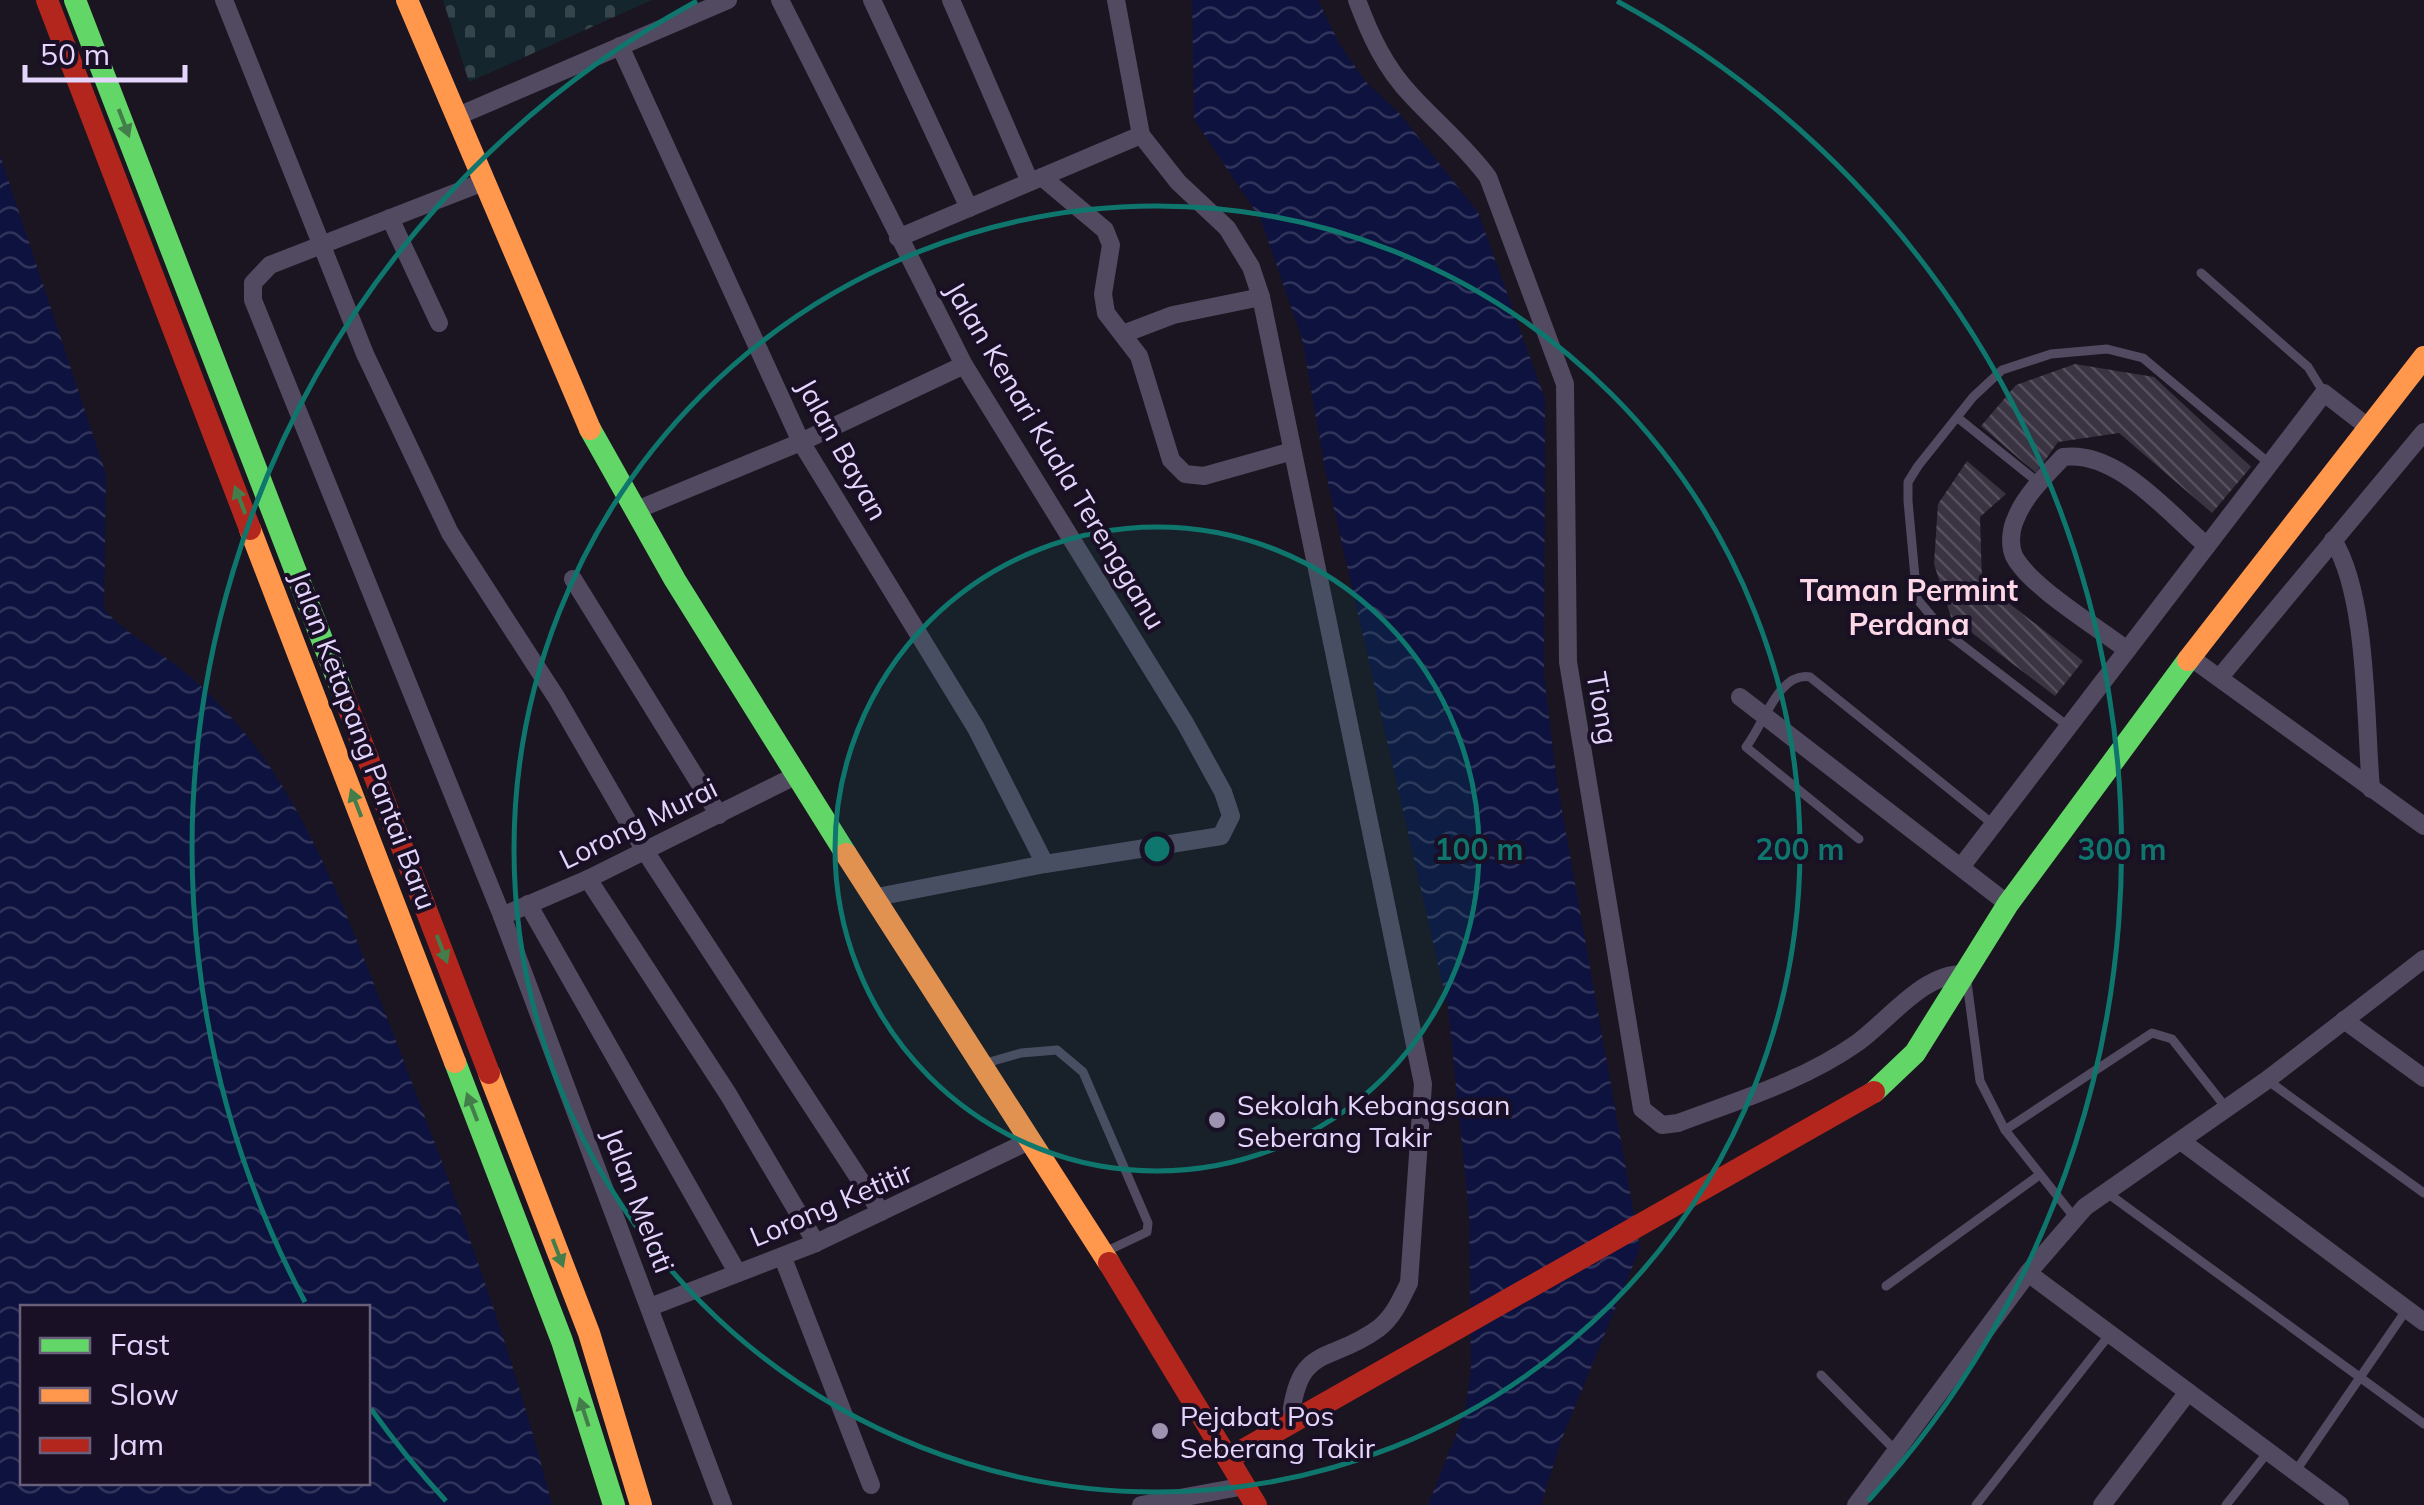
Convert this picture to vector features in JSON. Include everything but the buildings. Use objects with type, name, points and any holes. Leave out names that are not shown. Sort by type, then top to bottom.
[{"type":"street","name":"Jalan Ketapang Pantai Baru","points":[[47,0],[562,1340],[614,1505]]},
{"type":"street","name":"Jalan Ketapang Pantai Baru","points":[[76,0],[588,1333],[640,1505]]},
{"type":"street","points":[[224,0],[365,354],[450,533],[556,698],[645,851],[881,1212]]},
{"type":"street","points":[[407,0],[597,445],[796,776],[983,1064],[1251,1495],[1141,1505]]},
{"type":"street","points":[[458,116],[728,0]]},
{"type":"street","name":"Jalan Kenari Kuala Terengganu","points":[[780,0],[964,365],[1224,792],[1231,816],[1222,836],[1046,864]]},
{"type":"street","points":[[872,0],[969,208]]},
{"type":"street","points":[[950,0],[1036,179],[1106,230],[1111,260],[1103,294],[1106,313],[1139,356],[1171,460],[1185,474],[1204,476],[1289,452]]},
{"type":"street","points":[[1116,0],[1141,135],[1178,182],[1227,228],[1252,267],[1261,296],[1289,452],[1424,1100],[1410,1282],[1397,1309],[1378,1329],[1316,1358],[1303,1372],[1293,1392],[1290,1423]]},
{"type":"street","name":"Tiong","points":[[1357,0],[1374,45],[1409,94],[1466,148],[1488,177],[1566,384],[1568,662],[1642,1109],[1662,1125],[1678,1123],[1814,1071],[1858,1043],[1940,976],[1965,974]]},
{"type":"street","name":"Jalan Bayan","points":[[620,46],[802,442],[976,728],[1046,864]]},
{"type":"street","points":[[898,238],[1141,135]]},
{"type":"street","points":[[322,244],[486,182]]},
{"type":"street","points":[[390,218],[439,323]]},
{"type":"street","name":"Jalan Melati","points":[[322,244],[258,273],[253,300],[502,916],[723,1505]]},
{"type":"street","points":[[1123,334],[1173,315],[1261,296]]},
{"type":"street","points":[[1229,1458],[1724,1175],[1863,1102],[1916,1053],[2008,904],[2190,657],[2424,357]]},
{"type":"street","points":[[634,510],[802,442],[964,365]]},
{"type":"street","points":[[1962,867],[2324,393],[2368,427]]},
{"type":"street","points":[[2220,677],[2424,432]]},
{"type":"street","points":[[2128,650],[2030,574],[2014,555],[2011,539],[2016,516],[2039,483],[2063,457],[2090,456],[2110,465],[2207,546]]},
{"type":"street","points":[[2333,540],[2345,559],[2354,602],[2371,789]]},
{"type":"street","points":[[573,579],[719,816]]},
{"type":"street","points":[[2190,657],[2424,826]]},
{"type":"street","points":[[1740,697],[2008,904]]},
{"type":"street","name":"Lorong Murai","points":[[502,916],[588,879],[796,776]]},
{"type":"street","points":[[876,898],[1046,864]]},
{"type":"street","points":[[588,879],[728,1094],[816,1243]]},
{"type":"street","points":[[528,904],[737,1272]]},
{"type":"street","points":[[1856,1505],[2074,1217],[2266,1080],[2424,959]]},
{"type":"street","points":[[2344,1020],[2424,1078]]},
{"type":"street","name":"Lorong Ketitir","points":[[650,1307],[782,1258],[1029,1141]]},
{"type":"street","points":[[2181,1141],[2418,1313]]},
{"type":"street","points":[[782,1258],[871,1485]]},
{"type":"street","points":[[2028,1273],[2340,1505]]},
{"type":"street","points":[[2102,1505],[2188,1392]]},
{"type":"lane","points":[[2202,273],[2308,367],[2324,393]]},
{"type":"lane","points":[[2069,727],[1944,631],[1916,599],[1908,482],[2002,370],[2051,354],[2107,349],[2131,353],[2153,365],[2270,464]]},
{"type":"lane","points":[[1958,418],[2039,483]]},
{"type":"lane","points":[[1859,839],[1746,747],[1767,718],[1783,682],[1798,674],[1810,676],[1994,825]]},
{"type":"lane","points":[[1965,974],[1980,1082],[2005,1130],[2074,1217]]},
{"type":"lane","points":[[2005,1130],[2152,1034],[2162,1032],[2172,1038],[2227,1108]]},
{"type":"lane","points":[[983,1064],[1021,1053],[1057,1050],[1083,1072],[1148,1223],[1146,1232],[1100,1254]]},
{"type":"lane","points":[[2266,1080],[2424,1193]]},
{"type":"lane","points":[[1886,1286],[2038,1176]]},
{"type":"lane","points":[[2106,1192],[2424,1424]]},
{"type":"lane","points":[[2295,1472],[2360,1378],[2418,1313]]},
{"type":"lane","points":[[1976,1505],[2110,1334]]},
{"type":"lane","points":[[1821,1375],[1896,1450]]},
{"type":"lane","points":[[2226,1505],[2268,1452]]},
{"type":"green space","points":[[443,0],[652,0],[469,82]]},
{"type":"water","points":[[1192,0],[1318,0],[1339,43],[1365,81],[1400,114],[1478,212],[1545,399],[1544,676],[1557,782],[1640,1248],[1561,1441],[1541,1505],[1428,1505],[1465,1412],[1471,1369],[1469,1213],[1448,1008],[1325,469],[1302,338],[1261,220],[1194,119]]},
{"type":"water","points":[[0,155],[106,474],[104,609],[193,679],[230,716],[272,770],[327,870],[462,1216],[519,1388],[552,1505],[0,1505]]},
{"type":"traffic: fast","points":[[75,0],[343,694]]},
{"type":"traffic: fast","points":[[590,429],[675,580],[846,854]]},
{"type":"traffic: fast","points":[[1874,1092],[1915,1053],[2008,904],[2188,660]]},
{"type":"traffic: fast","points":[[455,1062],[562,1341],[614,1505]]},
{"type":"traffic: slow","points":[[407,0],[590,429]]},
{"type":"traffic: slow","points":[[2188,660],[2424,357]]},
{"type":"traffic: slow","points":[[250,529],[455,1062]]},
{"type":"traffic: slow","points":[[846,854],[1109,1263]]},
{"type":"traffic: slow","points":[[489,1073],[589,1333],[641,1505]]},
{"type":"traffic: jam","points":[[47,0],[250,529]]},
{"type":"traffic: jam","points":[[343,694],[489,1073]]},
{"type":"traffic: jam","points":[[1229,1458],[1874,1092]]},
{"type":"traffic: jam","points":[[1109,1263],[1256,1505]]},
{"type":"place","name":"Sekolah Kebangsaan Seberang Takir","points":[[1217,1120]]},
{"type":"place","name":"Pejabat Pos Seberang Takir","points":[[1160,1431]]},
{"type":"district","name":"Taman Permint Perdana","points":[[1909,607]]}]
